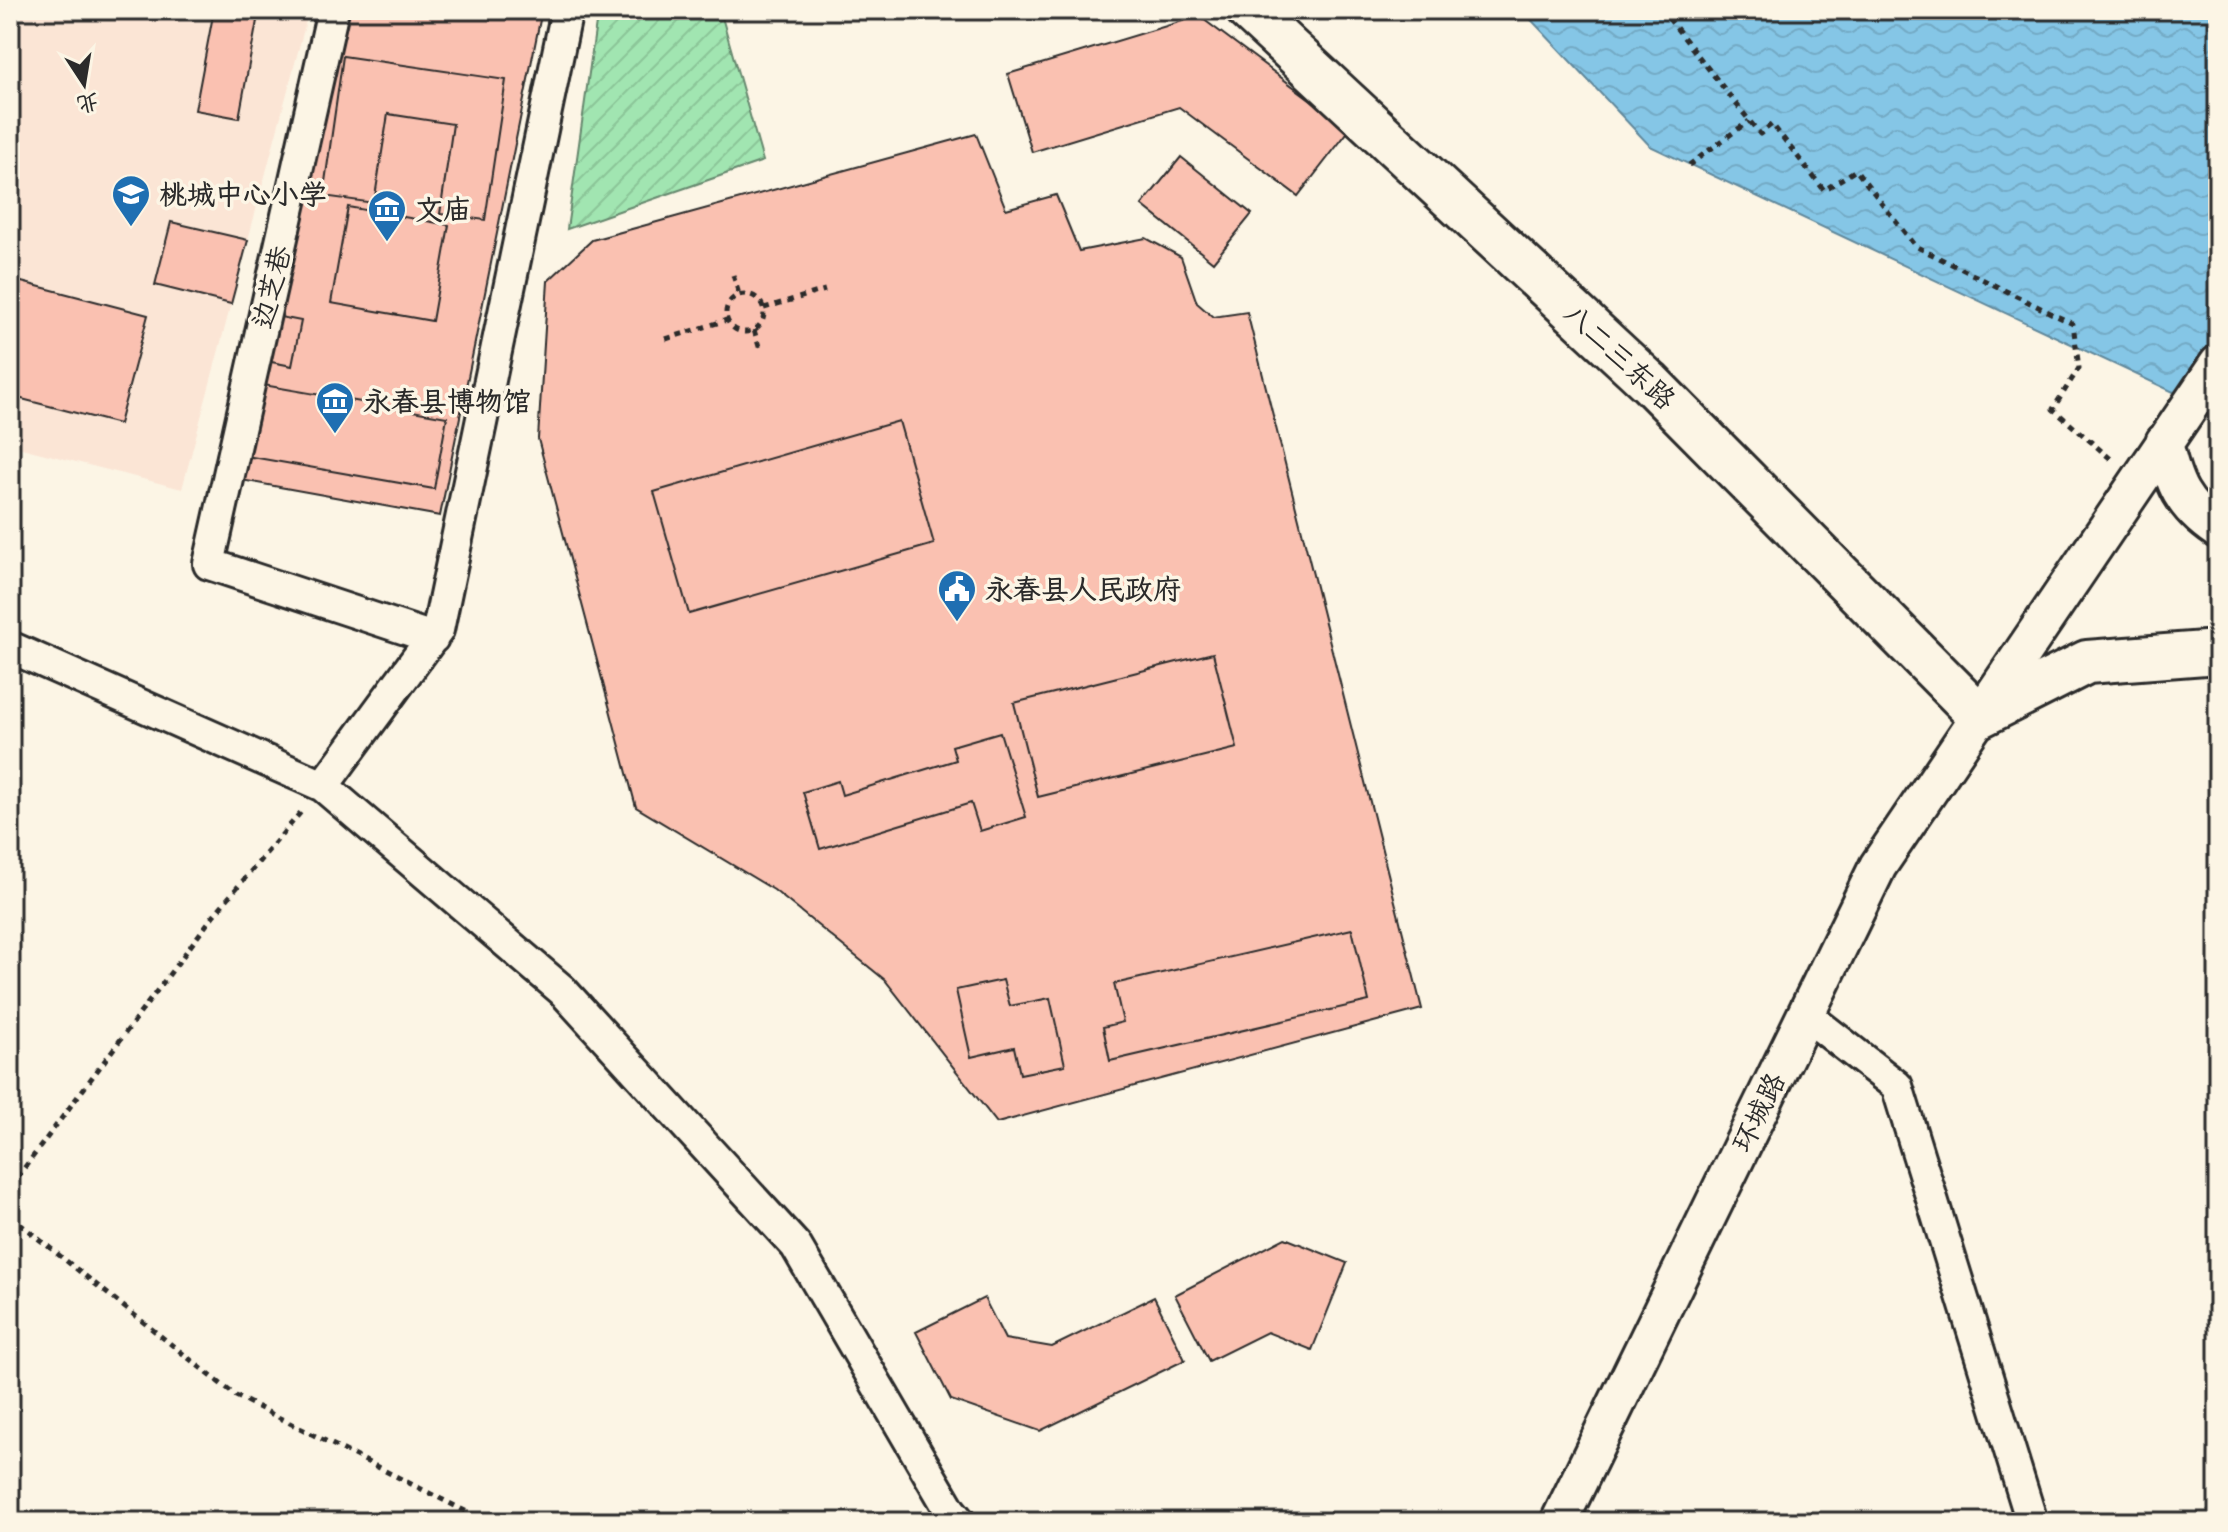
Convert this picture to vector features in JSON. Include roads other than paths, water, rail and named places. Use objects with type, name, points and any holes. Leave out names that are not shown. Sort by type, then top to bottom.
[{"type":"main road","name":"八二三东路","points":[[1248,10],[1649,382],[1980,716]]},
{"type":"main road","points":[[1980,716],[2087,662],[2218,652]]},
{"type":"street","name":"边芝巷","points":[[333,10],[209,564],[433,638]]},
{"type":"street","points":[[323,786],[438,630],[567,10]]},
{"type":"street","name":"环城路","points":[[1559,1522],[1878,866],[2218,364]]},
{"type":"street","points":[[2164,442],[2173,482],[2197,516],[2218,530]]},
{"type":"street","points":[[10,647],[323,786],[562,990],[796,1246],[950,1510],[960,1522]]},
{"type":"street","points":[[1806,1015],[1897,1086],[2032,1522]]},
{"type":"water","points":[[1522,10],[2218,10],[2218,413],[1650,146]]},
{"type":"place","name":"桃城中心小学","points":[[131,228]]},
{"type":"place","name":"文庙","points":[[387,243]]},
{"type":"place","name":"永春县博物馆","points":[[335,435]]},
{"type":"place","name":"永春县人民政府","points":[[957,623]]}]
